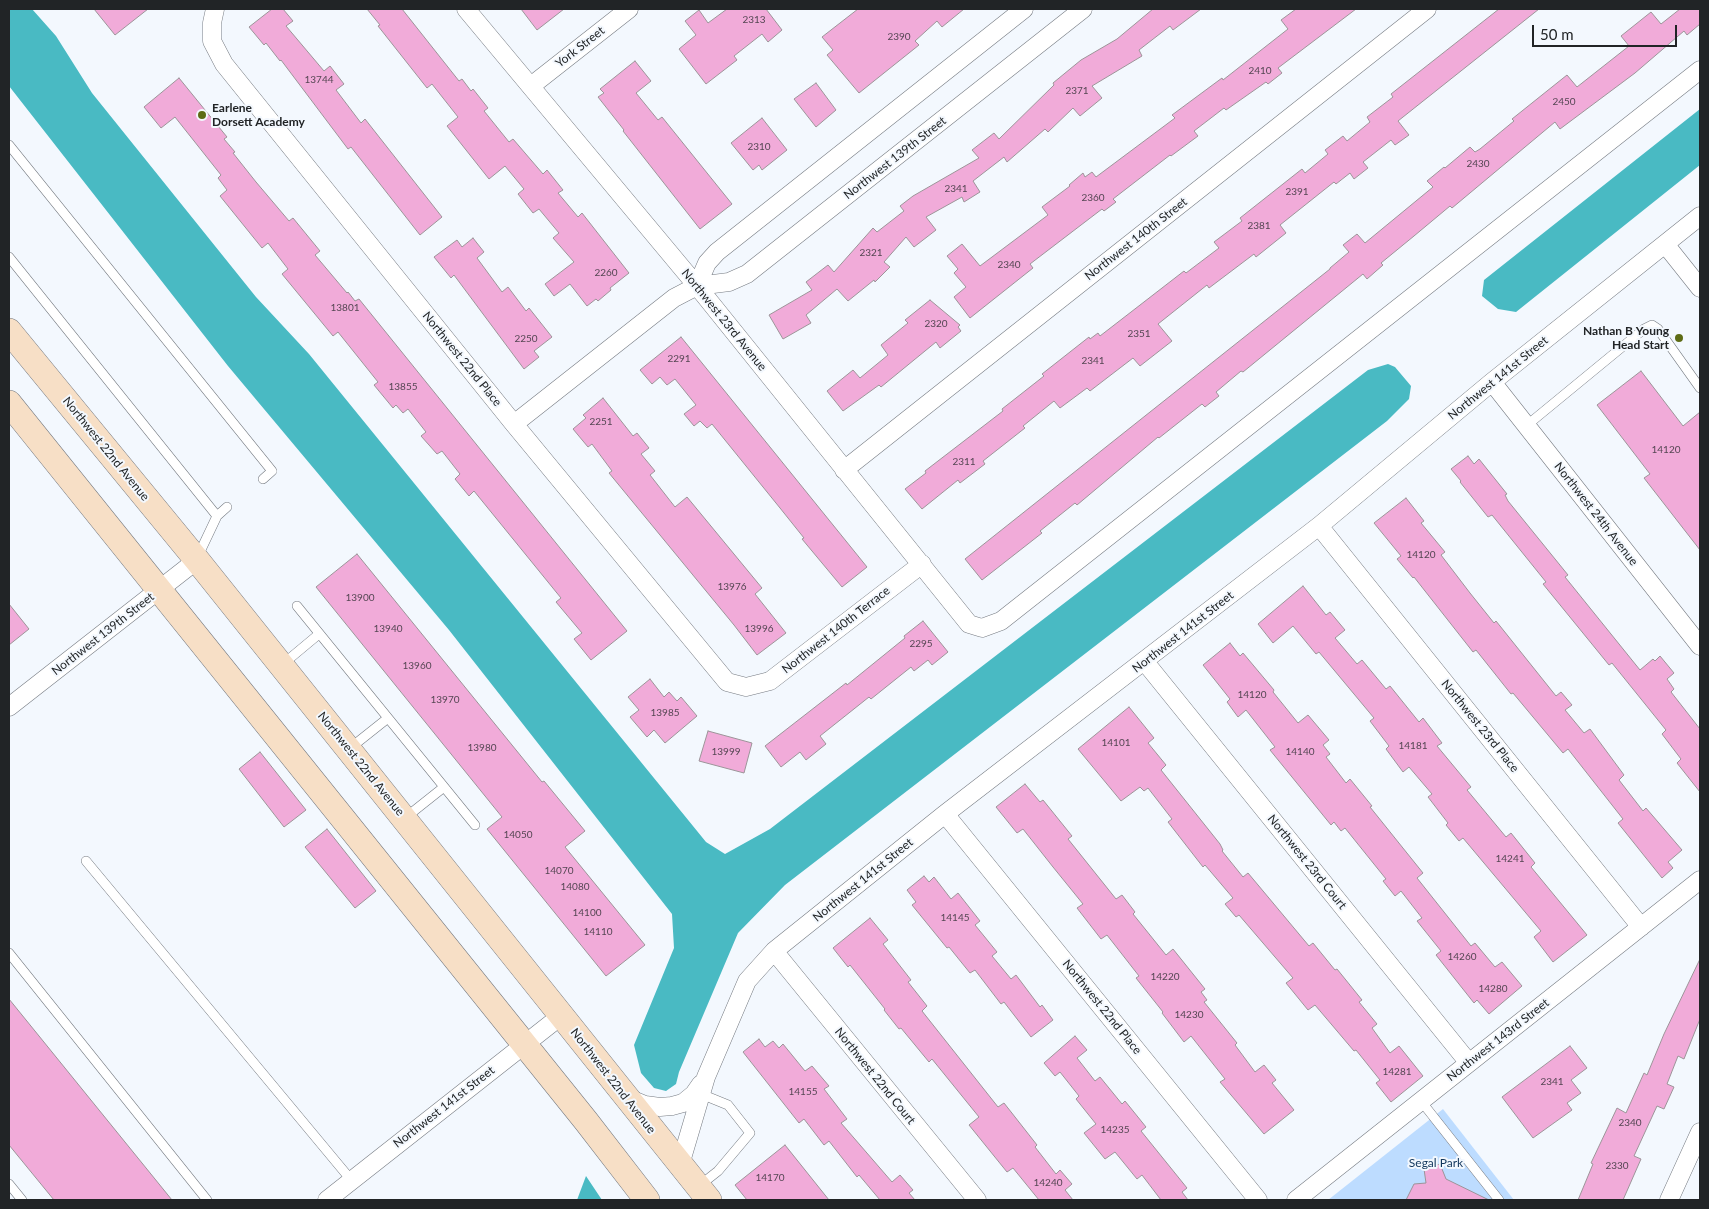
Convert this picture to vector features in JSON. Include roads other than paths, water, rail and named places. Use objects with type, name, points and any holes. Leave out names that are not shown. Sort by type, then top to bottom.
[{"type":"main road","name":"Northwest 22nd Avenue","points":[[9,331],[349,749],[703,1194]]},
{"type":"main road","points":[[9,403],[647,1200]]},
{"type":"street","name":"Northwest 22nd Place","points":[[215,9],[212,23],[212,40],[224,64],[514,424],[727,682],[746,687]]},
{"type":"street","name":"Northwest 23rd Avenue","points":[[466,9],[696,286],[969,624],[982,628],[1001,621],[1700,70]]},
{"type":"street","name":"York Street","points":[[531,86],[629,9]]},
{"type":"street","points":[[696,286],[707,263],[717,252],[1024,9]]},
{"type":"street","name":"Northwest 139th Street","points":[[514,424],[674,298],[696,286],[729,282],[746,274],[1083,9]]},
{"type":"street","name":"Northwest 140th Street","points":[[844,470],[1427,9]]},
{"type":"street","name":"Northwest 141st Street","points":[[680,1165],[706,1077],[747,981],[774,951],[945,814],[1145,662],[1318,526],[1492,382],[1700,216]]},
{"type":"street","points":[[1666,244],[1700,288]]},
{"type":"street","name":"Northwest 24th Avenue","points":[[1492,382],[1700,646]]},
{"type":"street","name":"Northwest 23rd Place","points":[[1318,526],[1641,926]]},
{"type":"street","name":"Northwest 139th Street","points":[[9,707],[197,560]]},
{"type":"street","name":"Northwest 140th Terrace","points":[[746,687],[770,681],[922,564]]},
{"type":"street","name":"Northwest 23rd Court","points":[[1145,662],[1469,1063]]},
{"type":"street","name":"Northwest 22nd Place","points":[[945,814],[1258,1200]]},
{"type":"street","name":"Northwest 143rd Street","points":[[1296,1200],[1700,880]]},
{"type":"street","name":"Northwest 22nd Court","points":[[774,951],[976,1200]]},
{"type":"street","name":"Northwest 141st Street","points":[[327,1200],[562,1015]]},
{"type":"street","name":"Northwest 141st Street","points":[[626,1098],[646,1105],[672,1106],[683,1103],[694,1094],[706,1077]]},
{"type":"street","points":[[1669,1200],[1700,1132]]},
{"type":"lane","points":[[9,144],[272,471],[263,479]]},
{"type":"lane","points":[[9,256],[217,516]]},
{"type":"lane","points":[[1526,426],[1644,328],[1652,325],[1658,328],[1700,388]]},
{"type":"lane","points":[[197,560],[217,516],[227,507]]},
{"type":"lane","points":[[297,606],[475,824]]},
{"type":"lane","points":[[281,665],[319,634]]},
{"type":"lane","points":[[349,749],[388,718]]},
{"type":"lane","points":[[405,819],[444,787]]},
{"type":"lane","points":[[86,861],[352,1181]]},
{"type":"lane","points":[[9,953],[207,1200]]},
{"type":"lane","points":[[701,1094],[728,1105],[750,1134],[718,1171],[703,1194]]},
{"type":"lane","points":[[1421,1101],[1499,1200]]},
{"type":"lane","points":[[9,1184],[22,1200]]},
{"type":"place","name":"Earlene Dorsett Academy","points":[[202,115]]},
{"type":"place","name":"Nathan B Young Head Start","points":[[1679,338]]},
{"type":"park label","name":"Segal Park","points":[[1436,1163]]}]
